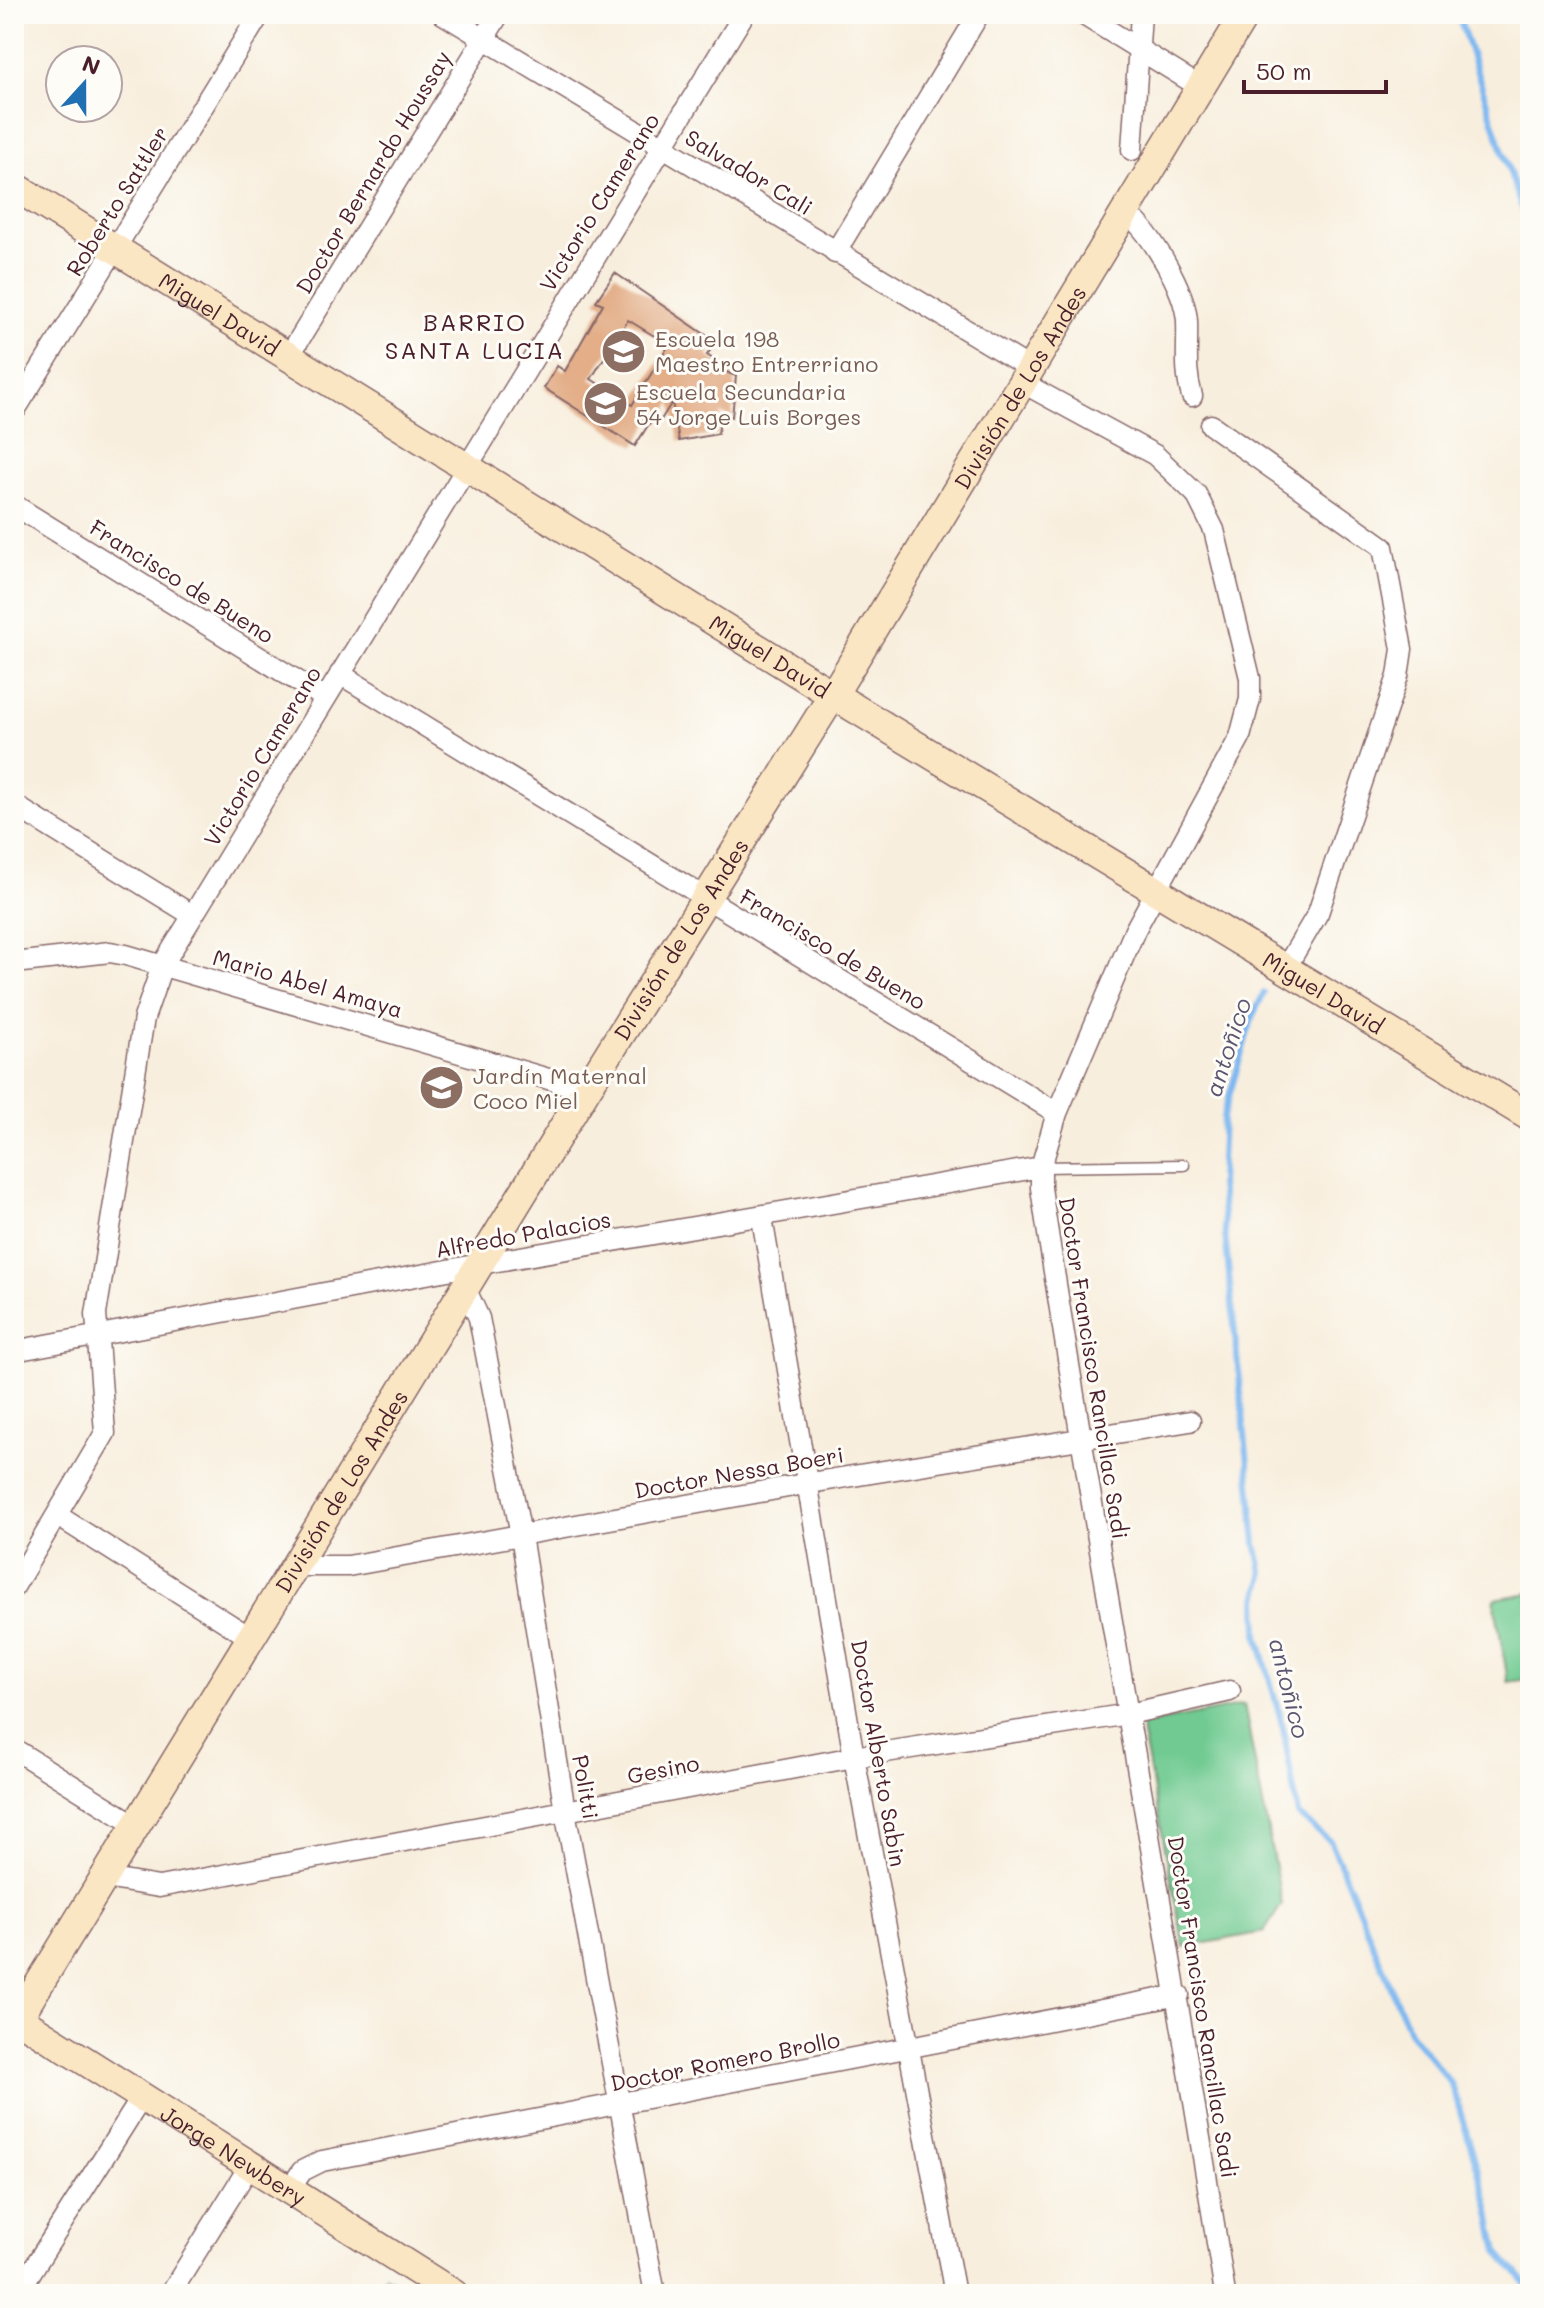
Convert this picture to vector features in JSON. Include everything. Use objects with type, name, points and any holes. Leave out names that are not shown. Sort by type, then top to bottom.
[{"type":"street","name":"Roberto Sattler","points":[[14,412],[260,14]]},
{"type":"street","name":"Salvador Cali","points":[[443,14],[835,253],[1155,455],[1196,494]]},
{"type":"street","name":"Doctor Bernardo Houssay","points":[[289,356],[499,14]]},
{"type":"street","name":"Victorio Camerano","points":[[14,1587],[105,1433],[96,1336],[144,1018],[162,966],[464,467],[744,14]]},
{"type":"street","points":[[835,253],[979,14]]},
{"type":"street","points":[[1082,14],[1200,87]]},
{"type":"street","points":[[1132,150],[1141,14]]},
{"type":"street","name":"División de Los Andes","points":[[15,2020],[137,1826],[586,1090],[833,695],[1245,14]]},
{"type":"street","name":"Miguel David","points":[[14,186],[833,695],[1530,1117]]},
{"type":"street","points":[[1127,213],[1150,234],[1186,310],[1186,377],[1192,396]]},
{"type":"street","points":[[1211,425],[1383,547],[1402,649],[1398,676],[1318,913],[1285,969]]},
{"type":"street","name":"Doctor Francisco Rancillac Sadi","points":[[1196,494],[1214,530],[1248,662],[1250,699],[1240,737],[1155,890],[1057,1113],[1041,1167],[1041,1188],[1080,1440],[1179,1995],[1225,2294]]},
{"type":"street","name":"Francisco de Bueno","points":[[14,505],[325,698]]},
{"type":"street","name":"Francisco de Bueno","points":[[340,674],[1057,1113]]},
{"type":"street","points":[[14,805],[192,915]]},
{"type":"street","name":"Mario Abel Amaya","points":[[14,963],[110,952],[586,1090]]},
{"type":"street","name":"Alfredo Palacios","points":[[14,1351],[480,1264],[762,1218],[1041,1167]]},
{"type":"street","name":"Doctor Alberto Sabin","points":[[762,1218],[810,1483],[854,1757],[955,2294]]},
{"type":"street","name":"Politti","points":[[466,1290],[479,1318],[521,1535],[565,1811],[655,2294]]},
{"type":"street","name":"Doctor Nessa Boeri","points":[[296,1566],[348,1566],[810,1483],[1190,1421]]},
{"type":"street","points":[[58,1516],[251,1638]]},
{"type":"street","name":"Gesino","points":[[105,1878],[159,1887],[854,1757],[1129,1714],[1230,1691]]},
{"type":"street","points":[[14,1749],[137,1826]]},
{"type":"street","name":"Doctor Romero Brollo","points":[[290,2189],[302,2171],[322,2161],[621,2106],[1179,1995]]},
{"type":"street","name":"Jorge Newbery","points":[[15,2020],[454,2294]]},
{"type":"street","points":[[17,2294],[142,2097]]},
{"type":"street","points":[[170,2294],[250,2165]]},
{"type":"lane","points":[[1041,1167],[1184,1165]]},
{"type":"green space","points":[[1530,1593],[1530,1679],[1508,1682],[1494,1599]]},
{"type":"green space","points":[[1244,1705],[1282,1904],[1264,1932],[1184,1947],[1141,1725]]},
{"type":"green space","points":[[385,2275],[416,2294],[373,2294]]},
{"type":"building","points":[[615,273],[716,342],[707,355],[716,361],[716,368],[736,376],[732,417],[721,414],[718,434],[679,441],[672,402],[659,423],[652,419],[635,446],[544,388],[557,366],[565,371],[603,304],[596,301]],"holes":[[[628,320],[669,345],[632,405],[591,379]]]},
{"type":"waterway","points":[[1458,14],[1530,234]]},
{"type":"waterway","name":"antoñico","points":[[1264,993],[1253,1015],[1223,1117],[1220,1184],[1256,1544],[1263,1575],[1257,1599],[1258,1636],[1283,1728],[1298,1815],[1331,1842],[1409,2031],[1452,2085],[1488,2203],[1498,2252],[1530,2288]]},
{"type":"place","name":"Escuela 198 Maestro Entrerriano","points":[[624,351]]},
{"type":"place","name":"Escuela Secundaria 54 Jorge Luis Borges","points":[[605,404]]},
{"type":"place","name":"Jardín Maternal Coco Miel","points":[[442,1088]]},
{"type":"district","name":"BARRIO SANTA LUCIA","points":[[475,335]]}]
